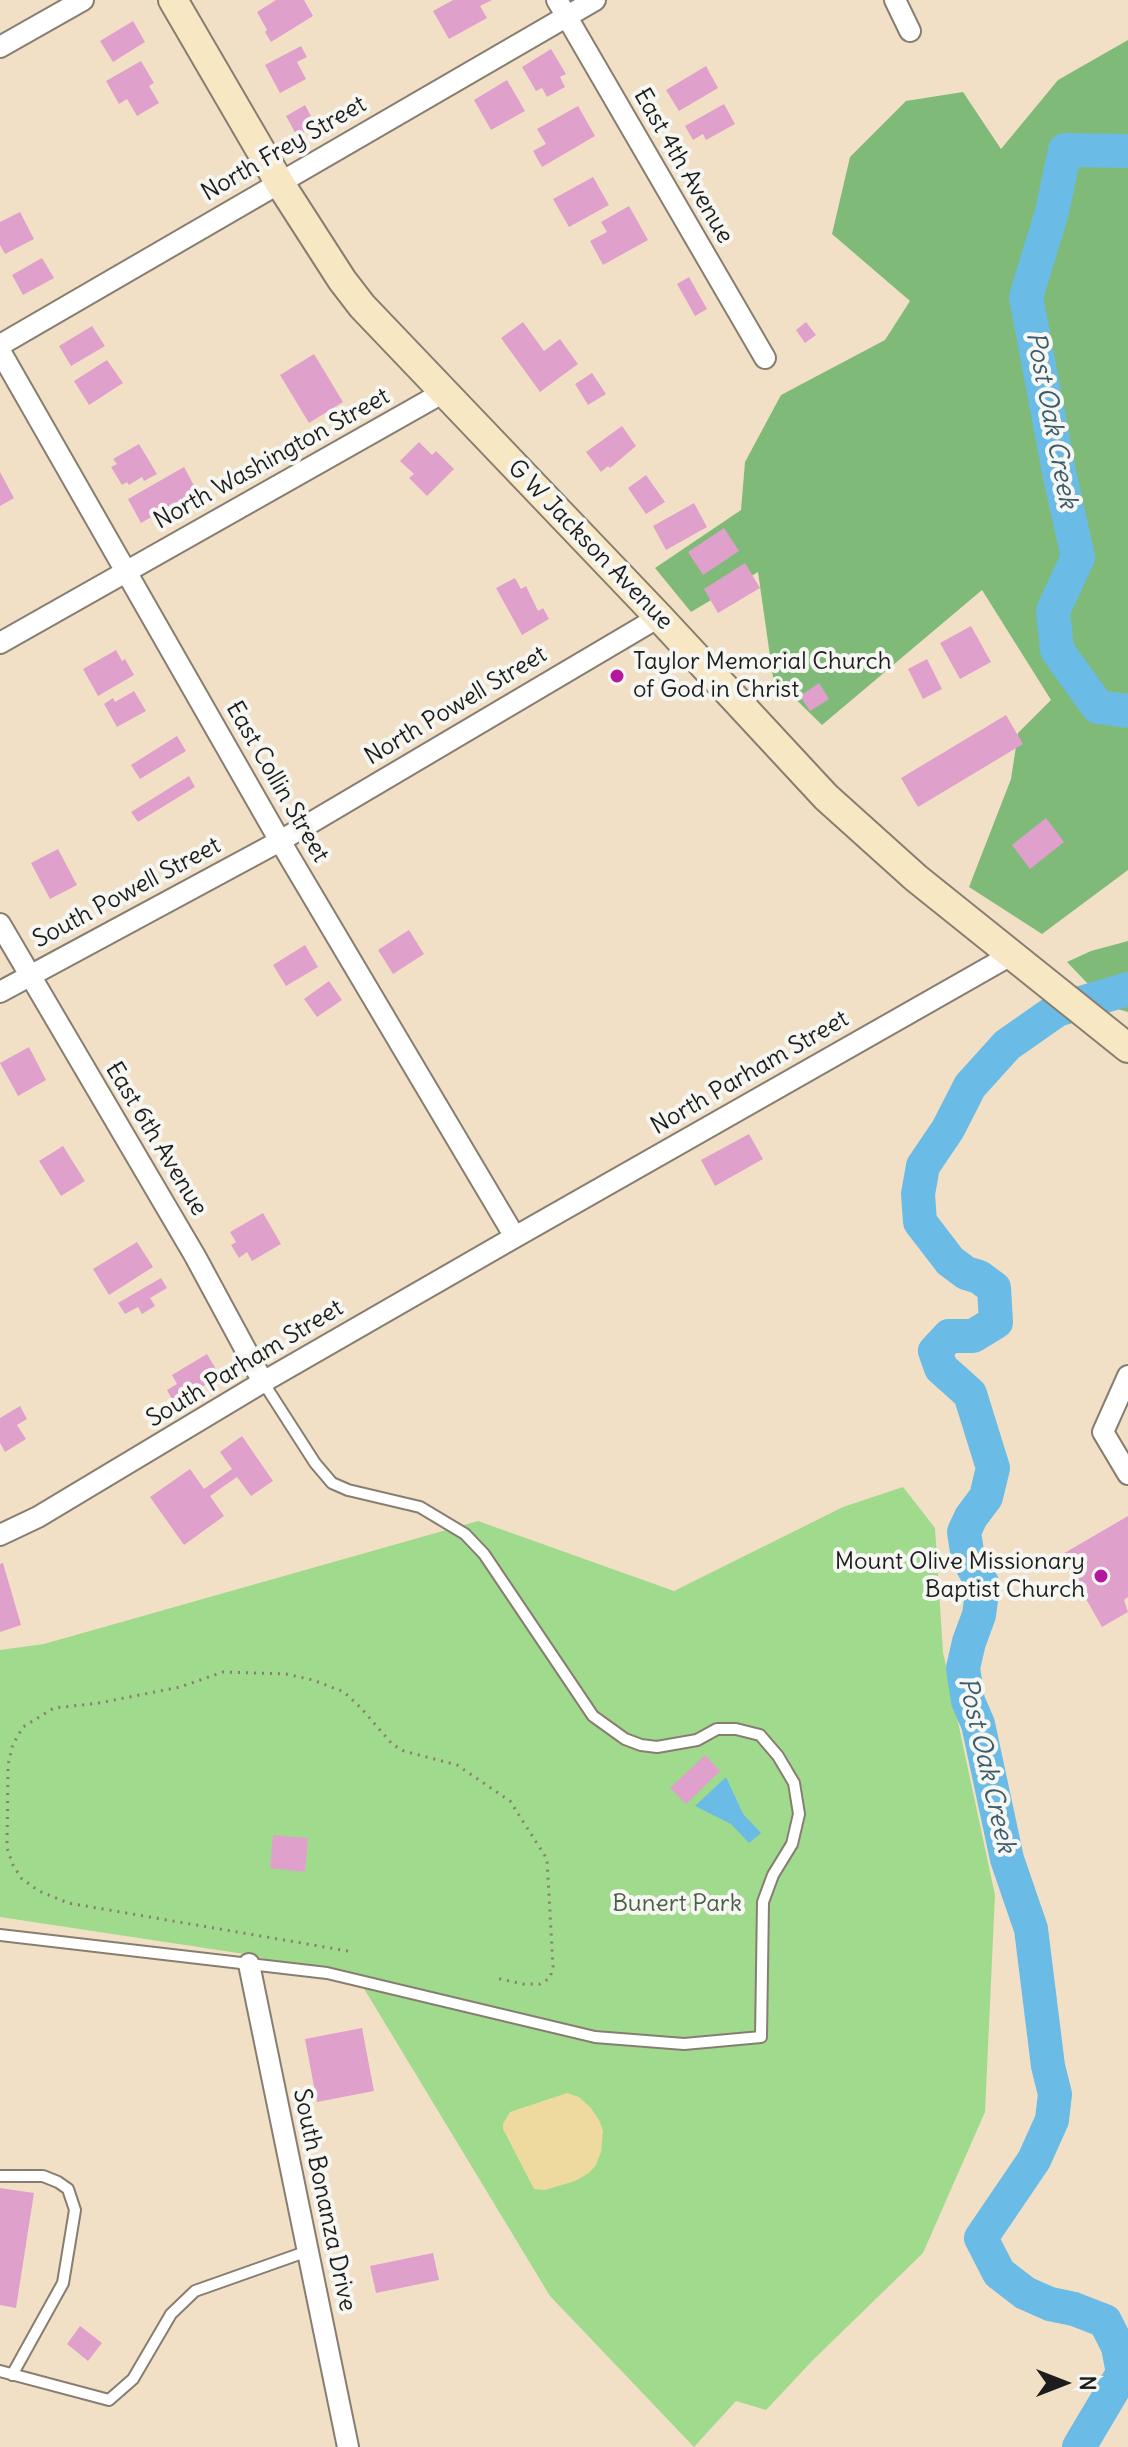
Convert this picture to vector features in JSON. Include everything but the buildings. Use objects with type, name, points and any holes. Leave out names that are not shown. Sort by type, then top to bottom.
[{"type":"street","points":[[0,47],[83,0]]},
{"type":"street","name":"G W Jackson Avenue","points":[[173,0],[279,182],[362,306],[826,797],[916,878],[1123,1044]]},
{"type":"street","name":"North Frey Street","points":[[0,345],[279,182],[561,8],[595,0]]},
{"type":"street","points":[[895,0],[910,31]]},
{"type":"street","name":"East 4th Avenue","points":[[561,8],[765,358]]},
{"type":"street","name":"East Collin Street","points":[[0,351],[280,841],[515,1237]]},
{"type":"street","name":"North Washington Street","points":[[0,643],[444,392]]},
{"type":"street","name":"North Powell Street","points":[[280,841],[659,617]]},
{"type":"street","name":"South Powell Street","points":[[0,992],[280,841]]},
{"type":"street","name":"East 6th Avenue","points":[[0,924],[195,1256],[263,1382]]},
{"type":"street","name":"North Parham Street","points":[[515,1237],[1014,958]]},
{"type":"street","name":"South Parham Street","points":[[0,1535],[38,1517],[263,1382],[515,1237]]},
{"type":"street","points":[[1128,1376],[1103,1432],[1128,1474]]},
{"type":"street","name":"South Bonanza Drive","points":[[249,1964],[348,2447]]},
{"type":"lane","points":[[0,1935],[327,1973],[595,2037],[684,2044],[761,2037],[763,1902],[773,1875],[792,1844],[799,1814],[794,1783],[778,1756],[760,1735],[736,1729],[717,1729],[697,1740],[677,1745],[641,1745],[625,1739],[593,1716],[484,1554],[465,1534],[420,1507],[348,1490],[332,1483],[315,1463],[263,1382]]},
{"type":"lane","points":[[0,2176],[43,2176],[58,2182],[68,2189],[75,2210],[63,2283],[12,2375]]},
{"type":"lane","points":[[0,2371],[109,2400],[133,2379],[171,2314],[195,2291],[308,2251]]},
{"type":"path","points":[[348,1951],[68,1903],[39,1891],[21,1878],[7,1848],[8,1765],[13,1744],[23,1727],[54,1708],[99,1703],[180,1687],[223,1672],[286,1674],[344,1692],[392,1744],[404,1751],[457,1765],[510,1801],[547,1859],[553,1967],[550,1978],[540,1984],[523,1984],[496,1978]]},
{"type":"green space","points":[[1128,40],[1128,870],[1042,934],[969,887],[1011,779],[1018,733],[1051,700],[982,590],[822,725],[773,677],[758,572],[691,612],[655,568],[741,510],[745,462],[781,395],[885,340],[910,301],[832,234],[850,157],[906,101],[963,92],[1001,149],[1058,80]]},
{"type":"green space","points":[[1128,941],[1128,1012],[1110,1007],[1067,962],[1091,951]]},
{"type":"green space","name":"Bunert Park","points":[[903,1487],[935,1528],[943,1652],[995,1895],[985,2112],[923,2253],[766,2410],[736,2401],[694,2447],[550,2296],[363,1987],[251,1955],[0,1917],[0,1650],[44,1644],[478,1521],[674,1591],[843,1507]]},
{"type":"sand","points":[[567,2093],[579,2097],[599,2120],[603,2131],[601,2152],[589,2173],[575,2181],[545,2190],[534,2189],[503,2124],[510,2112]]},
{"type":"water","points":[[726,1777],[743,1814],[761,1833],[749,1843],[731,1824],[695,1806]]},
{"type":"waterway","name":"Post Oak Creek","points":[[1128,151],[1065,150],[1052,212],[1026,297],[1078,557],[1053,611],[1057,650],[1098,707],[1128,711]]},
{"type":"waterway","name":"Post Oak Creek","points":[[1079,2447],[1123,2373],[1118,2347],[1105,2321],[1025,2293],[999,2273],[981,2238],[1034,2160],[1052,2120],[1055,2094],[1048,2066],[1031,1929],[1007,1859],[978,1724],[968,1701],[963,1668],[979,1615],[983,1585],[968,1558],[964,1532],[986,1497],[993,1468],[970,1394],[941,1368],[935,1351],[949,1336],[973,1336],[996,1322],[994,1288],[950,1261],[920,1222],[918,1194],[923,1166],[948,1129],[970,1086],[1007,1045],[1057,1010],[1128,989]]},
{"type":"place","name":"Taylor Memorial Church of God in Christ","points":[[617,676]]},
{"type":"place","name":"Mount Olive Missionary Baptist Church","points":[[1101,1576]]}]
